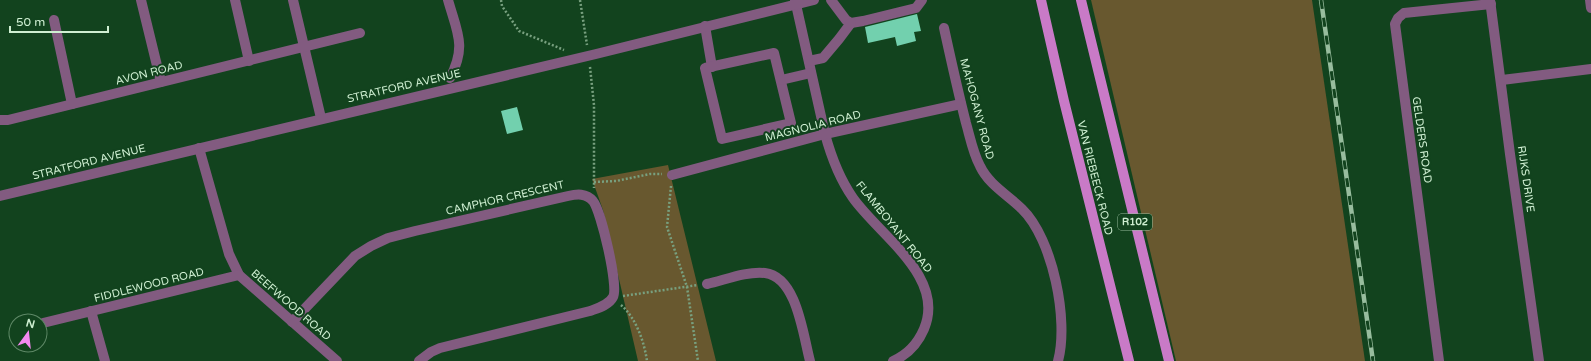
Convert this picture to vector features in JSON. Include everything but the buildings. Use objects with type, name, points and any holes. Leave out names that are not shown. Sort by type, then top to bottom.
[{"type":"main road","name":"VAN RIEBEECK ROAD","points":[[1041,0],[1129,361]]},
{"type":"main road","name":"R102","points":[[1081,0],[1169,361]]},
{"type":"street","points":[[141,0],[161,82]]},
{"type":"street","points":[[235,0],[249,61]]},
{"type":"street","points":[[293,0],[322,118]]},
{"type":"street","points":[[448,0],[461,44],[458,63],[450,78]]},
{"type":"street","name":"STRATFORD AVENUE","points":[[0,196],[322,118],[596,54],[795,2],[814,0]]},
{"type":"street","points":[[831,0],[846,20],[851,23],[863,22],[916,8],[922,0]]},
{"type":"street","points":[[1590,0],[1591,8]]},
{"type":"street","name":"FLAMBOYANT ROAD","points":[[795,2],[825,134],[838,171],[853,197],[912,265],[923,280],[928,295],[930,308],[921,337],[913,347],[893,361]]},
{"type":"street","name":"RIJKS DRIVE","points":[[1491,2],[1502,80],[1510,154],[1539,361]]},
{"type":"street","name":"GELDERS ROAD","points":[[1439,361],[1395,24],[1398,18],[1404,13],[1491,2]]},
{"type":"street","points":[[54,20],[72,104]]},
{"type":"street","points":[[809,61],[823,58],[839,40],[851,23]]},
{"type":"street","points":[[704,26],[712,67]]},
{"type":"street","name":"MAHOGANY ROAD","points":[[944,28],[961,104],[973,148],[980,167],[997,188],[1023,209],[1040,234],[1047,252],[1061,312],[1062,332],[1058,361]]},
{"type":"street","name":"AVON ROAD","points":[[0,120],[8,120],[360,33]]},
{"type":"street","points":[[774,52],[781,80],[791,123],[722,139],[706,68],[774,52]]},
{"type":"street","points":[[1502,80],[1591,69]]},
{"type":"street","points":[[781,80],[811,73]]},
{"type":"street","name":"MAGNOLIA ROAD","points":[[672,175],[825,134],[961,104]]},
{"type":"street","name":"BEEFWOOD ROAD","points":[[199,148],[229,254],[239,275],[337,361]]},
{"type":"street","name":"CAMPHOR CRESCENT","points":[[292,322],[355,256],[388,238],[568,196],[580,194],[587,196],[594,202]]},
{"type":"street","points":[[419,361],[431,352],[440,348],[590,311],[605,305],[613,297],[615,283],[606,241],[594,202]]},
{"type":"street","points":[[707,284],[754,273],[765,273],[775,276],[791,293],[810,361]]},
{"type":"street","name":"FIDDLEWOOD ROAD","points":[[105,361],[91,311],[239,275]]},
{"type":"street","points":[[48,322],[91,311]]},
{"type":"path","points":[[501,0],[502,6],[519,31],[564,50]]},
{"type":"path","points":[[580,0],[587,45]]},
{"type":"path","points":[[590,64],[594,105],[594,202]]},
{"type":"path","points":[[594,182],[616,181],[650,174],[672,175],[667,227],[687,287],[698,361]]},
{"type":"path","points":[[613,297],[653,290],[707,284]]},
{"type":"path","points":[[613,297],[631,314],[646,351],[647,361]]},
{"type":"shaded area","points":[[1091,0],[1312,0],[1365,361],[1176,361]]},
{"type":"shaded area","points":[[668,165],[716,361],[638,361],[603,210],[592,179]]},
{"type":"railway","points":[[1321,0],[1373,361]]}]
